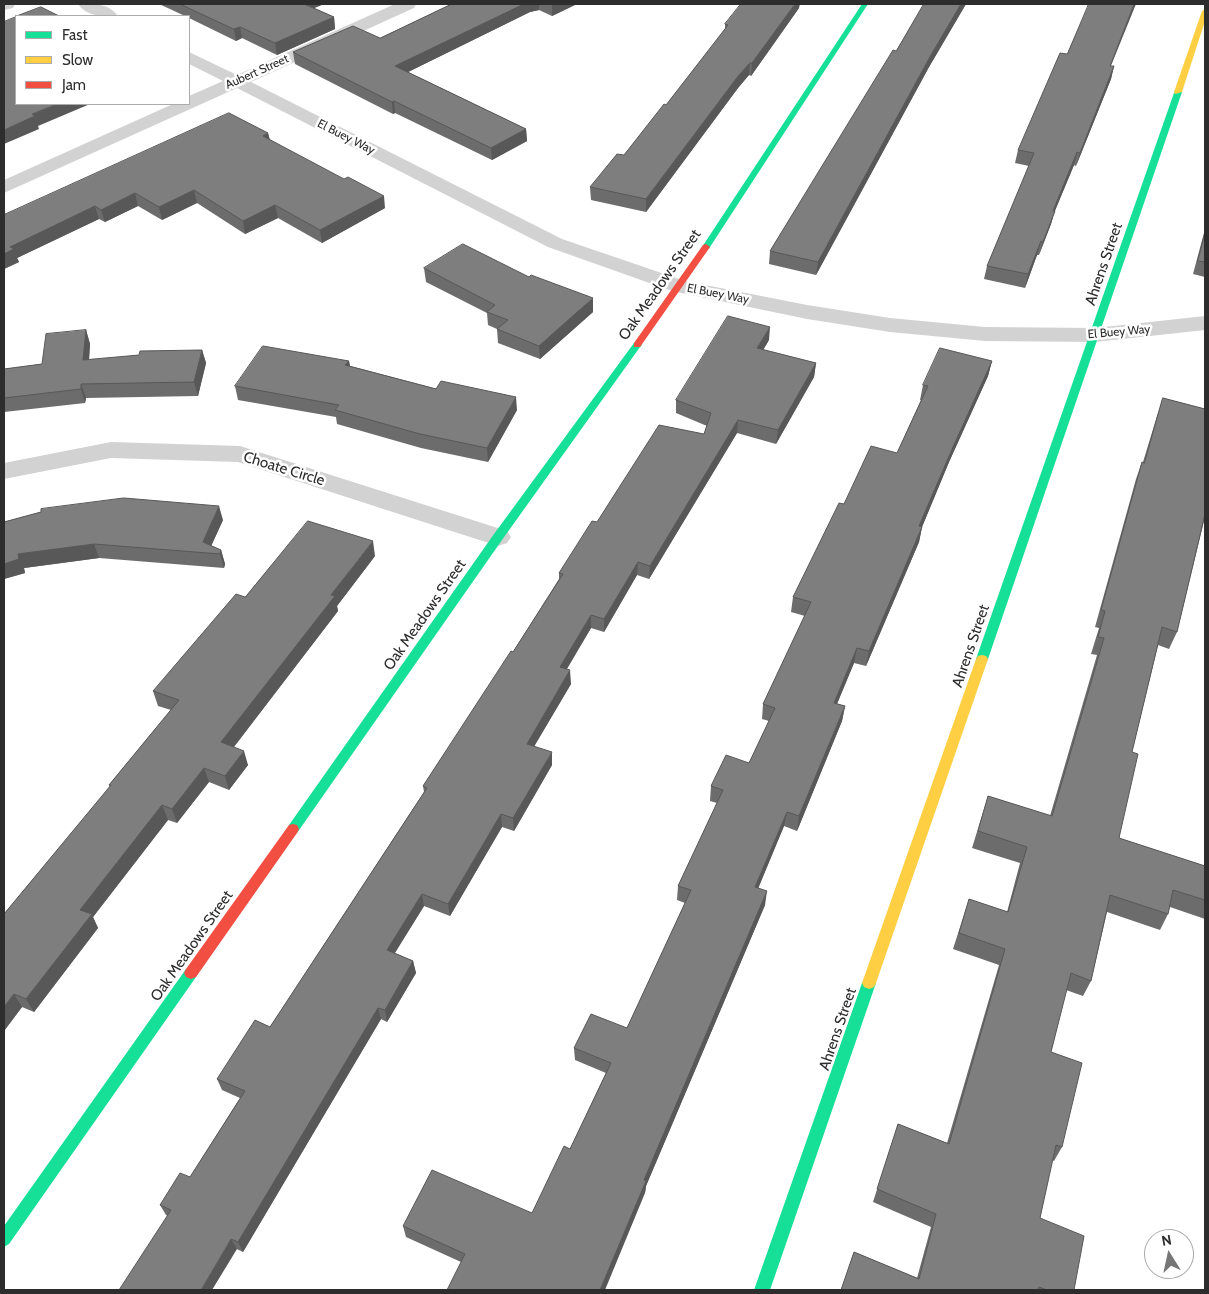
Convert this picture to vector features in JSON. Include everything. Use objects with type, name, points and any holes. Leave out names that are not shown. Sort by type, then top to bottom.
[{"type":"street","points":[[86,4],[108,15]]},
{"type":"street","name":"Aubert Street","points":[[190,102],[408,4]]},
{"type":"street","name":"Oak Meadows Street","points":[[4,1239],[498,537],[680,286],[865,4]]},
{"type":"street","name":"Ahrens Street","points":[[762,1290],[1095,335],[1205,11]]},
{"type":"street","name":"El Buey Way","points":[[190,58],[555,243],[680,286],[806,312],[890,325],[985,334],[1095,335],[1205,324]]},
{"type":"street","name":"Aubert Street","points":[[4,187],[184,105]]},
{"type":"street","name":"Choate Circle","points":[[4,471],[112,450],[240,454],[498,537]]},
{"type":"building","points":[[180,4],[304,4],[334,17],[275,43],[240,27],[234,29]]},
{"type":"building","points":[[452,4],[524,4],[395,66],[526,129],[491,148],[394,101],[392,102],[293,52],[353,26],[380,38]]},
{"type":"building","points":[[741,4],[795,4],[752,63],[739,75],[646,199],[590,187],[617,154],[624,155],[664,104],[666,105],[728,25],[725,24]]},
{"type":"building","points":[[924,4],[961,4],[931,55],[818,262],[770,251],[893,50],[896,51]]},
{"type":"building","points":[[1089,4],[1134,4],[1110,66],[1114,66],[1080,153],[1077,152],[1053,211],[1055,211],[1043,242],[1041,241],[1028,274],[987,266],[1034,153],[1018,150],[1060,53],[1067,54]]},
{"type":"building","points":[[41,7],[57,15],[20,15]]},
{"type":"building","points":[[15,17],[15,105],[54,105],[32,114],[35,116],[4,130],[4,22]]},
{"type":"building","points":[[229,113],[268,133],[263,136],[344,179],[348,177],[384,196],[320,230],[275,205],[243,221],[194,190],[159,207],[135,193],[101,210],[95,206],[10,247],[14,249],[4,254],[4,215]]},
{"type":"building","points":[[1205,233],[1205,262],[1198,261]]},
{"type":"building","points":[[463,244],[529,277],[531,275],[593,298],[539,346],[497,329],[508,320],[487,312],[495,305],[424,268]]},
{"type":"building","points":[[728,316],[770,327],[757,348],[816,363],[778,430],[738,420],[650,566],[638,562],[604,619],[591,615],[560,667],[570,670],[527,744],[552,752],[513,818],[501,814],[448,904],[422,894],[387,950],[413,961],[385,1010],[378,1008],[238,1242],[231,1239],[201,1290],[119,1290],[171,1210],[160,1205],[180,1173],[190,1177],[245,1091],[217,1079],[255,1020],[270,1027],[427,788],[423,786],[563,574],[559,573],[592,521],[597,522],[659,425],[704,434],[711,413],[676,400]]},
{"type":"building","points":[[86,330],[83,360],[139,355],[140,351],[202,350],[194,382],[81,384],[81,389],[4,398],[4,369],[42,364],[46,334]]},
{"type":"building","points":[[263,346],[349,361],[345,365],[436,389],[441,381],[516,397],[487,448],[420,434],[335,410],[339,405],[235,386]]},
{"type":"building","points":[[940,348],[992,361],[919,526],[922,527],[869,651],[857,648],[834,703],[845,706],[799,816],[787,812],[755,887],[767,891],[644,1180],[646,1181],[600,1290],[447,1290],[465,1254],[403,1226],[432,1170],[532,1213],[564,1146],[570,1149],[611,1063],[574,1048],[591,1014],[627,1028],[691,890],[678,886],[723,790],[711,786],[726,755],[749,763],[775,708],[763,704],[811,602],[793,597],[839,503],[844,504],[871,446],[897,453],[928,386],[923,385]]},
{"type":"building","points":[[1163,398],[1205,409],[1205,514],[1177,632],[1162,627],[1132,752],[1138,754],[1119,838],[1205,866],[1205,900],[1173,890],[1168,914],[1110,895],[1091,981],[1071,973],[1051,1052],[1082,1063],[1062,1147],[1056,1145],[1040,1218],[1084,1236],[1074,1290],[1047,1290],[1039,1287],[1038,1290],[841,1290],[854,1252],[919,1279],[936,1214],[877,1189],[898,1124],[949,1144],[1005,949],[959,933],[969,899],[1008,912],[1027,847],[978,831],[988,796],[1052,816],[1104,638],[1098,637],[1105,611],[1101,610],[1142,462],[1144,463]]},
{"type":"building","points":[[124,498],[219,506],[203,542],[221,550],[220,554],[94,544],[18,554],[19,559],[4,564],[4,522],[41,512],[41,509]]},
{"type":"building","points":[[308,521],[373,541],[331,595],[335,596],[221,742],[244,751],[225,776],[204,768],[172,809],[162,805],[80,910],[92,914],[26,999],[14,994],[4,1007],[4,914],[179,700],[153,691],[236,594],[245,597]]},
{"type":"traffic: fast","points":[[706,247],[865,4]]},
{"type":"traffic: fast","points":[[982,659],[1178,92]]},
{"type":"traffic: fast","points":[[293,829],[498,537],[637,345]]},
{"type":"traffic: fast","points":[[4,1239],[191,973]]},
{"type":"traffic: fast","points":[[762,1290],[869,983]]},
{"type":"traffic: slow","points":[[1178,92],[1205,11]]},
{"type":"traffic: slow","points":[[869,983],[982,659]]},
{"type":"traffic: jam","points":[[637,345],[706,247]]},
{"type":"traffic: jam","points":[[191,973],[293,829]]}]
